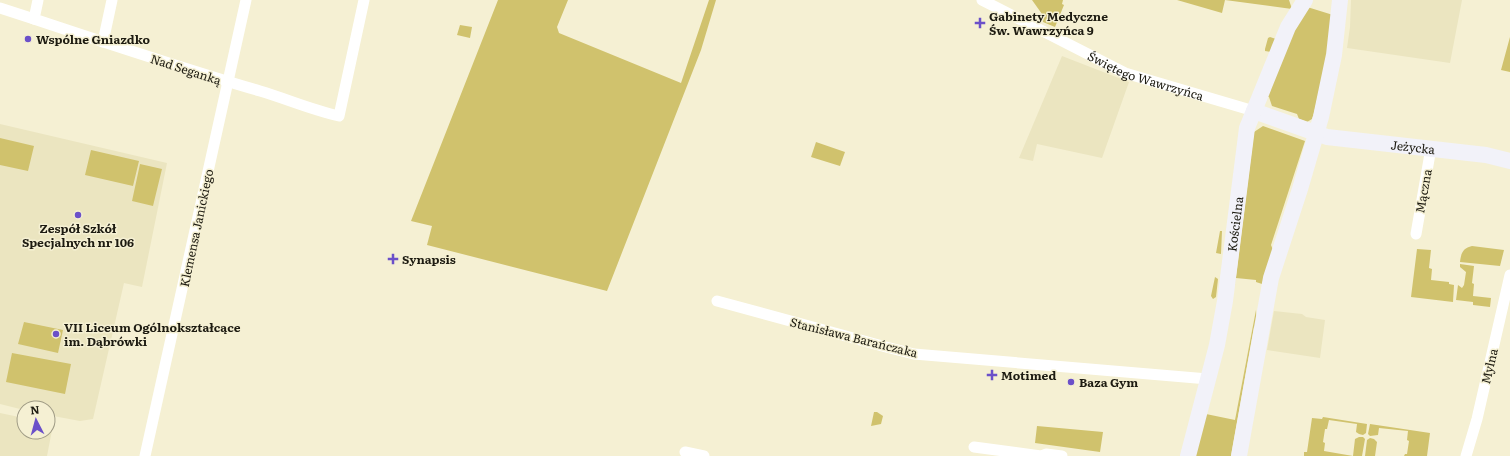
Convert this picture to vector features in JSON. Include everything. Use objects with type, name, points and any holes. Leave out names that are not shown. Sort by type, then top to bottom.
[{"type":"street","points":[[34,20],[38,0]]},
{"type":"street","points":[[103,42],[112,0]]},
{"type":"street","name":"Klemensa Janickiego","points":[[145,456],[246,0]]},
{"type":"street","name":"Nad Seganką","points":[[0,8],[228,82],[339,116],[364,0]]},
{"type":"street","name":"Świętego Wawrzyńca","points":[[982,0],[1125,74],[1254,111],[1317,133]]},
{"type":"street","name":"Kościelna","points":[[1188,456],[1217,345],[1225,301],[1248,128],[1288,27],[1305,0]]},
{"type":"street","points":[[1239,456],[1271,278],[1317,133],[1334,55],[1340,0]]},
{"type":"street","name":"Jeżycka","points":[[1317,133],[1327,137],[1486,154],[1510,161]]},
{"type":"street","name":"Mączna","points":[[1416,234],[1431,148]]},
{"type":"street","name":"Mylna","points":[[1466,456],[1477,419],[1510,274]]},
{"type":"street","name":"Stanisława Barańczaka","points":[[717,301],[914,354],[1208,379]]},
{"type":"street","points":[[974,447],[1041,456],[1046,454],[1062,456]]},
{"type":"street","points":[[685,452],[704,456]]},
{"type":"shaded area","points":[[498,0],[568,0],[557,27],[559,33],[681,83],[709,0],[716,0],[701,50],[607,291],[427,245],[432,226],[411,221]]},
{"type":"shaded area","points":[[1032,0],[1063,0],[1062,4],[1064,5],[1055,27],[1043,22],[1042,14]]},
{"type":"shaded area","points":[[1177,0],[1225,0],[1222,13]]},
{"type":"shaded area","points":[[1225,0],[1289,0],[1292,9]]},
{"type":"shaded area","points":[[1351,0],[1462,0],[1450,63],[1347,48],[1350,27]]},
{"type":"shaded area","points":[[1304,6],[1333,15],[1330,43],[1314,113],[1312,119],[1307,122],[1299,119],[1297,114],[1272,106],[1269,97],[1264,95]]},
{"type":"shaded area","points":[[460,25],[472,27],[470,38],[457,35]]},
{"type":"shaded area","points":[[1270,37],[1276,39],[1271,52],[1265,51],[1268,38]]},
{"type":"shaded area","points":[[1510,37],[1510,72],[1501,70]]},
{"type":"shaded area","points":[[1062,56],[1129,82],[1102,158],[1037,144],[1033,161],[1019,158]]},
{"type":"shaded area","name":"Zespół Szkół Specjalnych nr 106","points":[[0,124],[167,163],[142,287],[124,283],[93,419],[80,421],[56,416],[56,400],[16,400],[16,408],[0,404]]},
{"type":"shaded area","points":[[1263,126],[1305,141],[1271,245],[1273,250],[1262,284],[1256,282],[1256,280],[1236,278],[1235,285],[1254,132]]},
{"type":"shaded area","points":[[0,138],[34,146],[28,171],[0,165]]},
{"type":"shaded area","points":[[816,142],[845,152],[840,166],[811,157]]},
{"type":"shaded area","points":[[91,150],[139,161],[133,186],[85,175]]},
{"type":"shaded area","points":[[140,164],[162,169],[153,206],[132,201]]},
{"type":"shaded area","points":[[1220,231],[1222,231],[1221,254],[1216,253]]},
{"type":"shaded area","points":[[1472,246],[1504,250],[1500,266],[1460,262],[1463,251]]},
{"type":"shaded area","points":[[1417,249],[1431,250],[1429,268],[1432,269],[1431,280],[1449,282],[1449,284],[1454,285],[1453,302],[1411,297]]},
{"type":"shaded area","points":[[1460,264],[1474,266],[1472,283],[1474,284],[1473,296],[1491,298],[1490,307],[1473,305],[1473,302],[1456,300],[1458,285],[1462,288],[1464,285],[1466,272],[1460,267]]},
{"type":"shaded area","points":[[1215,277],[1218,279],[1216,297],[1213,299],[1211,296]]},
{"type":"shaded area","points":[[1256,310],[1257,325],[1254,327],[1231,456],[1193,456],[1206,414],[1235,420]]},
{"type":"shaded area","points":[[1274,311],[1302,314],[1306,317],[1325,320],[1320,358],[1267,350]]},
{"type":"shaded area","points":[[24,322],[63,330],[58,353],[18,344]]},
{"type":"shaded area","points":[[12,353],[71,364],[65,394],[6,382]]},
{"type":"shaded area","points":[[874,412],[877,412],[883,416],[881,424],[871,426]]},
{"type":"shaded area","points":[[0,413],[16,416],[16,440],[50,440],[47,456],[0,456]]},
{"type":"shaded area","points":[[1323,417],[1367,424],[1366,433],[1363,435],[1356,432],[1357,424],[1329,420],[1327,429],[1325,429],[1323,442],[1325,443],[1324,451],[1353,456],[1304,456],[1304,452],[1307,452],[1312,418],[1322,419]]},
{"type":"shaded area","points":[[1370,424],[1430,433],[1427,456],[1404,456],[1407,454],[1409,441],[1407,440],[1408,431],[1379,428],[1378,435],[1370,436],[1368,434]]},
{"type":"shaded area","points":[[1037,426],[1103,432],[1100,452],[1035,443]]},
{"type":"shaded area","points":[[1363,437],[1365,439],[1362,456],[1353,456],[1355,439]]},
{"type":"shaded area","points":[[1370,438],[1377,442],[1375,456],[1365,456],[1367,440]]},
{"type":"place","name":"Gabinety Medyczne Św. Wawrzyńca 9","points":[[980,23]]},
{"type":"place","name":"Wspólne Gniazdko","points":[[28,39]]},
{"type":"place","name":"Zespół Szkół Specjalnych nr 106","points":[[78,215]]},
{"type":"place","name":"Synapsis","points":[[393,259]]},
{"type":"place","name":"VII Liceum Ogólnokształcące im. Dąbrówki","points":[[56,334]]},
{"type":"place","name":"Motimed","points":[[992,375]]},
{"type":"place","name":"Baza Gym","points":[[1071,382]]}]
